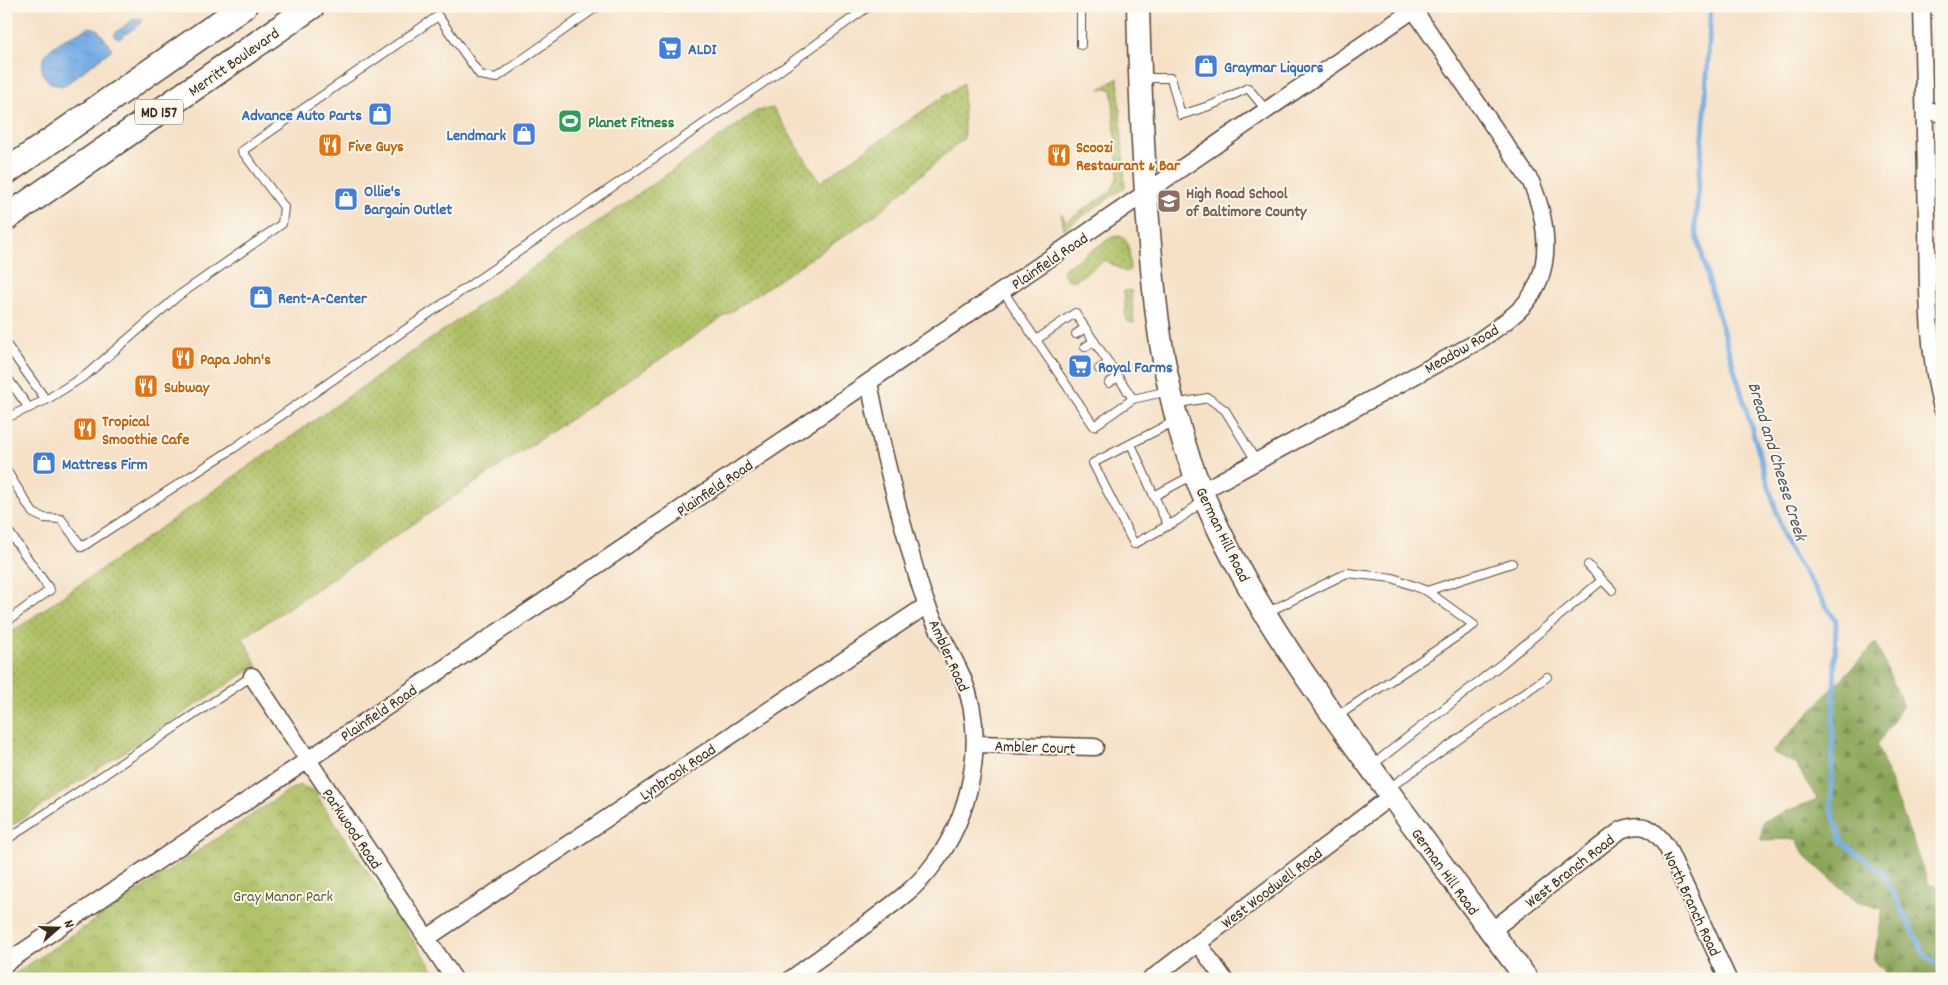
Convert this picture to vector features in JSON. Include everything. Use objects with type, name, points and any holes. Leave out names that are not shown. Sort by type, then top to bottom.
[{"type":"main road","name":"MD 157","points":[[6,172],[244,6]]},
{"type":"main road","name":"Merritt Boulevard","points":[[6,218],[312,6]]},
{"type":"street","name":"German Hill Road","points":[[1138,6],[1145,194],[1157,318],[1173,405],[1201,488],[1230,551],[1266,613],[1335,717],[1389,793],[1528,979]]},
{"type":"street","points":[[1922,6],[1927,266],[1936,341],[1936,384],[1942,408]]},
{"type":"street","name":"Plainfield Road","points":[[6,963],[869,382],[1416,8]]},
{"type":"street","name":"Meadow Road","points":[[1201,488],[1256,461],[1477,342],[1512,316],[1524,305],[1532,293],[1545,260],[1546,242],[1540,204],[1531,182],[1416,8]]},
{"type":"street","points":[[1925,109],[1942,114]]},
{"type":"street","name":"Ambler Road","points":[[792,979],[901,898],[930,869],[950,838],[964,803],[974,758],[973,716],[962,677],[927,605],[888,472],[869,382]]},
{"type":"street","name":"Lynbrook Road","points":[[427,938],[927,605]]},
{"type":"street","name":"Parkwood Road","points":[[252,676],[454,979]]},
{"type":"street","name":"Ambler Court","points":[[975,744],[1095,747]]},
{"type":"street","name":"West Woodwell Road","points":[[1152,979],[1389,793]]},
{"type":"street","name":"West Branch Road","points":[[1491,931],[1622,830],[1638,825],[1653,829]]},
{"type":"street","name":"North Branch Road","points":[[1653,829],[1661,838],[1676,863],[1728,979]]},
{"type":"street","points":[[1198,943],[1224,979]]},
{"type":"lane","points":[[6,418],[46,400],[86,375],[178,296],[282,224],[284,207],[242,151],[438,16],[480,75],[496,78],[598,6]]},
{"type":"lane","points":[[6,470],[33,513],[44,518],[61,519],[82,546],[240,444],[760,85],[869,6]]},
{"type":"lane","points":[[1081,6],[1081,45]]},
{"type":"lane","points":[[1140,78],[1170,78],[1181,115],[1212,105],[1248,88],[1267,111]]},
{"type":"lane","points":[[1003,291],[1036,340],[1058,365],[1082,401],[1094,426],[1133,399],[1173,405],[1208,398],[1224,410],[1256,461]]},
{"type":"lane","points":[[1036,340],[1075,313],[1133,399]]},
{"type":"lane","points":[[1076,334],[1085,328]]},
{"type":"lane","points":[[1085,347],[1094,341]]},
{"type":"lane","points":[[6,344],[46,400]]},
{"type":"lane","points":[[1099,369],[1109,363]]},
{"type":"lane","points":[[6,376],[29,408]]},
{"type":"lane","points":[[1109,383],[1118,377]]},
{"type":"lane","points":[[1173,405],[1131,444],[1093,463],[1134,544],[1168,525],[1201,488]]},
{"type":"lane","points":[[1131,444],[1168,525]]},
{"type":"lane","points":[[1154,496],[1201,488]]},
{"type":"lane","points":[[6,528],[50,590],[6,622]]},
{"type":"lane","points":[[1427,591],[1512,563]]},
{"type":"lane","points":[[1588,565],[1601,581],[1612,590]]},
{"type":"lane","points":[[1266,613],[1347,573],[1393,578],[1427,591],[1474,625],[1335,717]]},
{"type":"lane","points":[[1370,767],[1504,662],[1601,581]]},
{"type":"lane","points":[[6,840],[252,676]]},
{"type":"lane","points":[[1389,793],[1547,677]]},
{"type":"green space","points":[[1118,78],[1125,187],[1064,229],[1061,213],[1066,222],[1111,191],[1118,176],[1112,89],[1100,89]]},
{"type":"green space","points":[[963,83],[964,138],[874,216],[243,638],[257,665],[6,829],[6,636],[757,111],[773,108],[820,182]]},
{"type":"green space","points":[[1120,236],[1124,238],[1128,246],[1130,270],[1125,272],[1105,260],[1074,281],[1067,279],[1062,270],[1112,237]]},
{"type":"green space","points":[[1131,290],[1134,323],[1126,321],[1124,291]]},
{"type":"green space","points":[[1876,643],[1903,705],[1877,745],[1929,885],[1942,886],[1942,979],[1891,979],[1874,960],[1883,909],[1857,902],[1805,856],[1797,839],[1761,840],[1763,821],[1817,799],[1796,764],[1772,752]]},
{"type":"green space","name":"Gray Manor Park","points":[[300,785],[313,790],[439,979],[7,979],[289,790]]},
{"type":"water","points":[[134,19],[142,19],[140,24],[120,38],[115,37],[115,33]]},
{"type":"water","points":[[90,27],[97,29],[111,47],[111,50],[64,86],[51,84],[42,71],[42,63],[46,55],[58,43]]},
{"type":"waterway","name":"Bread and Cheese Creek","points":[[1711,6],[1705,111],[1695,228],[1715,304],[1786,544],[1836,621],[1831,808],[1842,842],[1883,873],[1925,955],[1942,967]]},
{"type":"place","name":"ALDI","points":[[670,48]]},
{"type":"place","name":"Graymar Liquors","points":[[1206,66]]},
{"type":"place","name":"Advance Auto Parts","points":[[380,114]]},
{"type":"place","name":"Planet Fitness","points":[[570,121]]},
{"type":"place","name":"Lendmark","points":[[524,134]]},
{"type":"place","name":"Five Guys","points":[[330,145]]},
{"type":"place","name":"Scoozi Restaurant & Bar","points":[[1059,155]]},
{"type":"place","name":"Ollie's Bargain Outlet","points":[[346,199]]},
{"type":"place","name":"High Road School of Baltimore County","points":[[1169,201]]},
{"type":"place","name":"Rent-A-Center","points":[[261,297]]},
{"type":"place","name":"Papa John's","points":[[183,358]]},
{"type":"place","name":"Royal Farms","points":[[1080,366]]},
{"type":"place","name":"Subway","points":[[146,386]]},
{"type":"place","name":"Tropical Smoothie Cafe","points":[[85,429]]},
{"type":"place","name":"Mattress Firm","points":[[44,463]]}]
